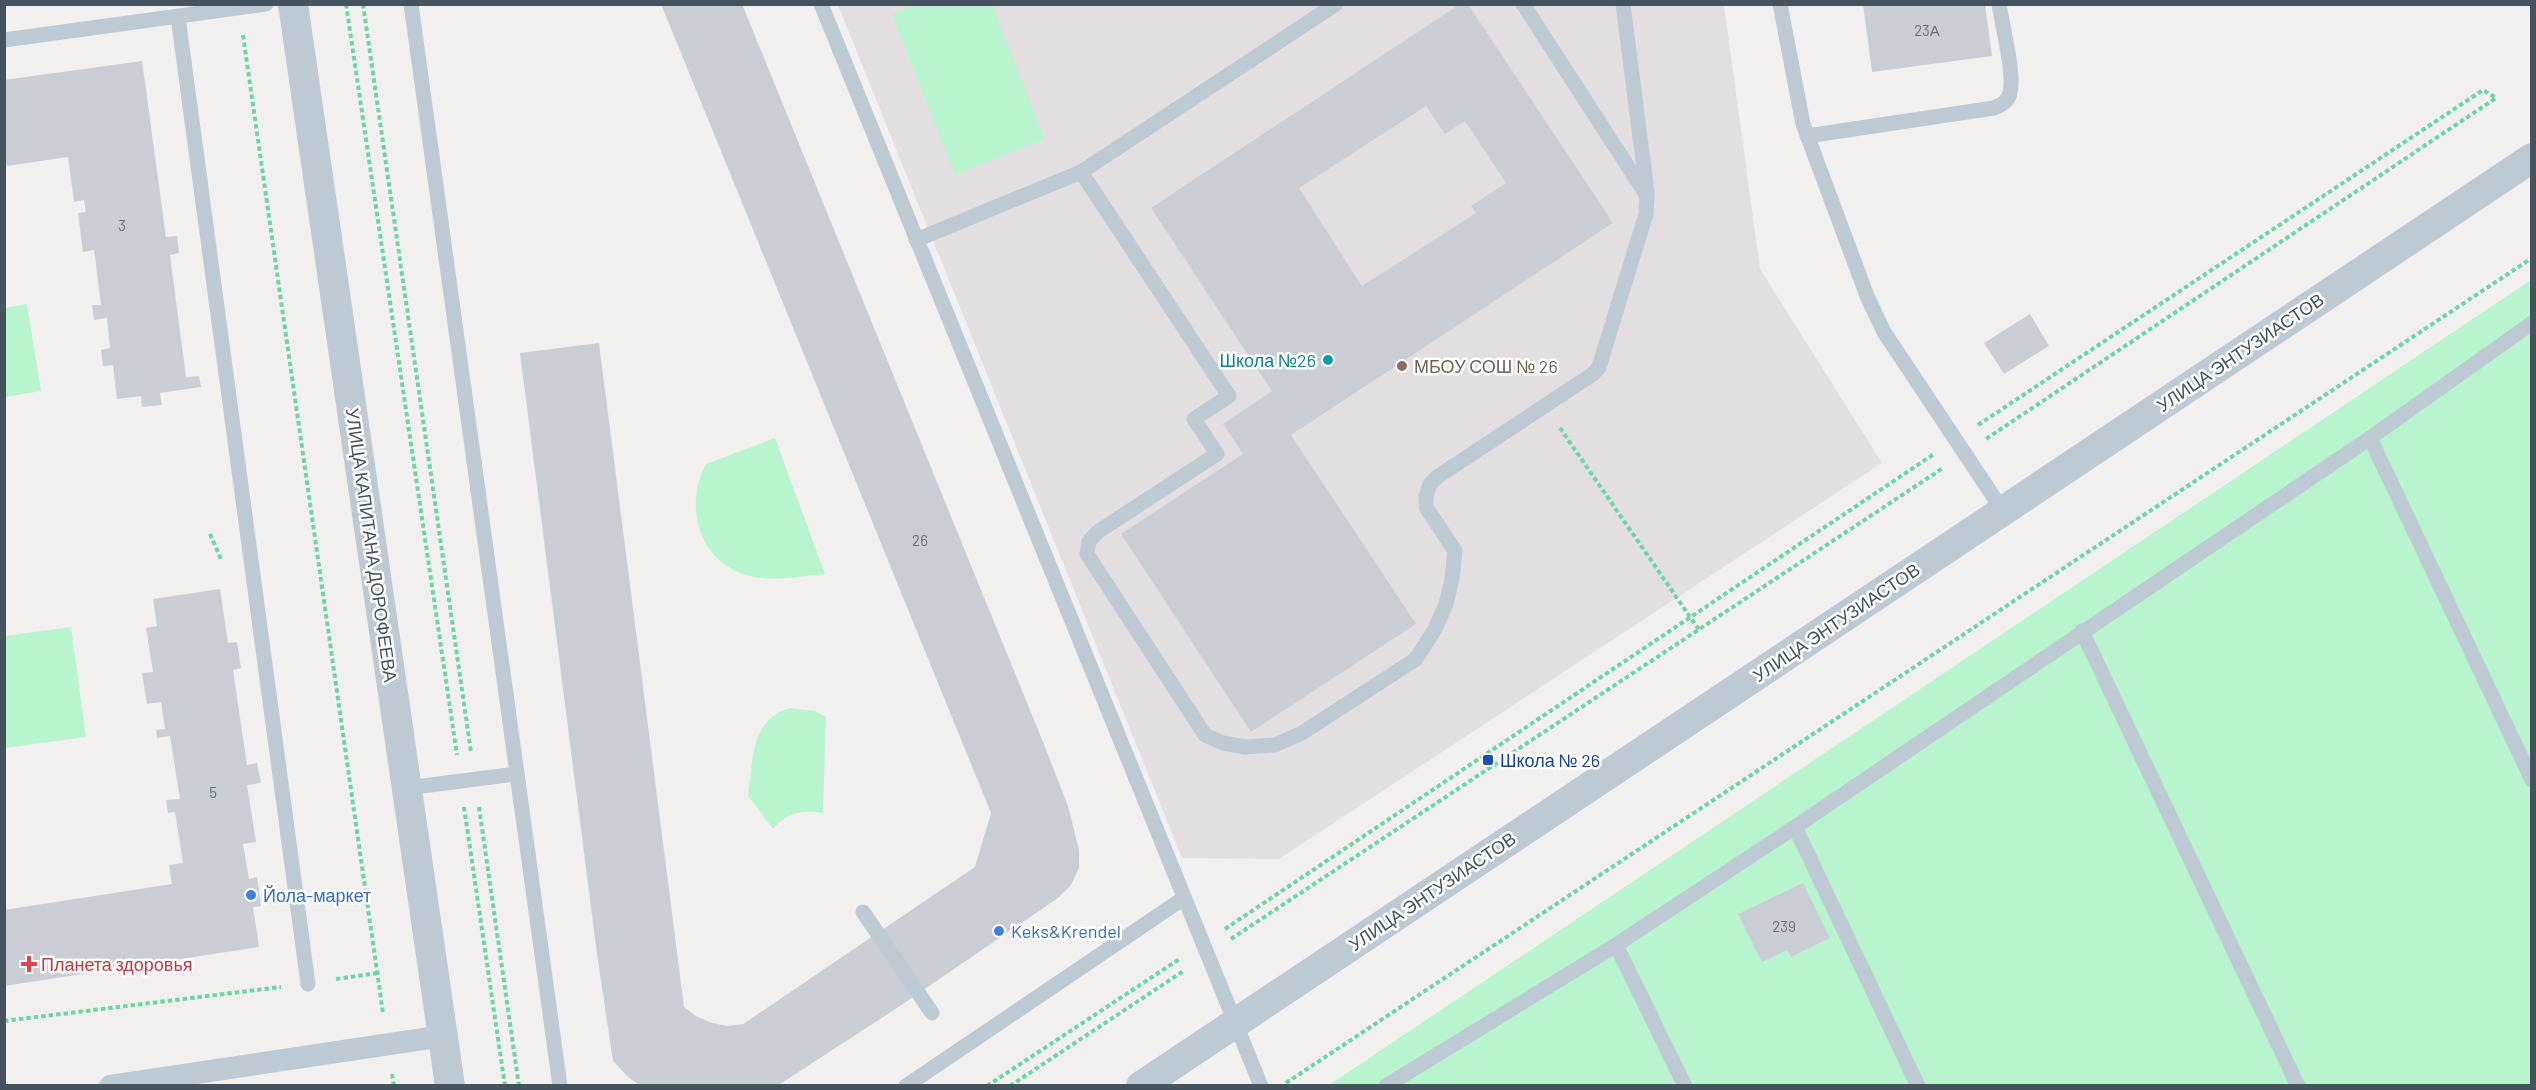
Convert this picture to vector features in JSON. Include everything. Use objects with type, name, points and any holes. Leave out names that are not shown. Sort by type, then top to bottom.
[{"type":"street","name":"УЛИЦА КАПИТАНА ДОРОФЕЕВА","points":[[293,4],[450,1086]]},
{"type":"street","name":"УЛИЦА ЭНТУЗИАСТОВ","points":[[1140,1086],[2532,158]]},
{"type":"street","points":[[110,1086],[443,1036]]},
{"type":"lane","points":[[4,40],[266,4]]},
{"type":"lane","points":[[411,4],[560,1086]]},
{"type":"lane","points":[[821,4],[1261,1086]]},
{"type":"lane","points":[[916,240],[1081,172],[1336,4]]},
{"type":"lane","points":[[1523,4],[1647,196]]},
{"type":"lane","points":[[1081,172],[1229,396],[1194,419],[1217,454],[1099,531],[1089,541],[1087,554],[1205,735],[1223,743],[1245,747],[1275,745],[1302,733],[1416,659],[1435,629],[1446,604],[1455,551],[1426,507],[1430,484],[1437,477],[1593,374],[1599,367],[1645,220],[1647,196],[1623,4]]},
{"type":"lane","points":[[1780,4],[1800,113],[1867,296],[1884,332],[2003,511]]},
{"type":"lane","points":[[1808,136],[1994,108],[2003,104],[2011,92],[1999,4]]},
{"type":"lane","points":[[178,16],[308,984]]},
{"type":"lane","points":[[1386,1086],[1616,945],[1795,826],[2370,438],[2532,323]]},
{"type":"lane","points":[[2370,438],[2532,780]]},
{"type":"lane","points":[[2082,631],[2298,1086]]},
{"type":"lane","points":[[407,788],[516,774]]},
{"type":"lane","points":[[1795,826],[1918,1086]]},
{"type":"lane","points":[[906,1086],[1184,898]]},
{"type":"lane","points":[[863,912],[932,1012]]},
{"type":"lane","points":[[1616,945],[1685,1086]]},
{"type":"path","points":[[346,4],[468,780],[519,1086]]},
{"type":"path","points":[[363,4],[468,780],[506,1086]]},
{"type":"path","points":[[239,8],[394,1086]]},
{"type":"path","points":[[987,1086],[1205,950],[1698,630],[2496,98],[2484,90],[1689,616],[1205,950],[1010,1086]]},
{"type":"path","points":[[1283,1086],[2532,258]]},
{"type":"path","points":[[1545,406],[1698,630]]},
{"type":"path","points":[[4,1021],[308,984],[378,973]]},
{"type":"shaded area","name":"МБОУ СОШ № 26","points":[[838,5],[1724,5],[1760,269],[1882,463],[1279,859],[1182,858]]},
{"type":"green space","points":[[915,5],[992,5],[1045,139],[955,175],[892,14]]},
{"type":"green space","points":[[2531,280],[2531,1085],[1329,1085]]},
{"type":"green space","points":[[27,304],[41,391],[5,397],[5,308]]},
{"type":"green space","points":[[775,438],[825,574],[778,579],[750,576],[718,559],[700,531],[696,515],[696,498],[699,480],[706,464]]},
{"type":"green space","points":[[71,627],[86,737],[5,748],[5,636]]},
{"type":"green space","points":[[790,708],[815,711],[826,717],[823,813],[795,814],[784,819],[773,829],[748,796],[751,769],[760,732],[777,714]]},
{"type":"building","points":[[661,4],[742,4],[1043,742],[1068,806],[1079,850],[1079,868],[1071,885],[1058,898],[900,1006],[777,1086],[641,1086],[628,1077],[613,1061],[597,954],[520,353],[599,343],[684,1007],[696,1016],[712,1023],[728,1026],[743,1024],[975,867],[991,813]]},
{"type":"building","name":"Школа №26","points":[[1460,4],[1468,4],[1613,223],[1291,435],[1416,624],[1251,732],[1121,534],[1243,454],[1223,424],[1272,391],[1151,208]],"holes":[[[1426,106],[1445,134],[1465,121],[1506,183],[1471,206],[1476,213],[1362,286],[1299,188]]]},
{"type":"building","points":[[1863,4],[1985,4],[1992,56],[1872,72]]},
{"type":"building","points":[[142,61],[166,237],[177,236],[179,253],[170,255],[186,377],[199,376],[201,387],[160,393],[162,405],[142,407],[141,396],[117,399],[113,365],[103,366],[101,350],[110,348],[107,318],[94,320],[92,305],[101,305],[94,250],[83,252],[78,213],[86,212],[84,200],[74,202],[68,157],[7,166],[4,156],[4,80]]},
{"type":"building","points":[[2030,314],[2049,346],[2004,374],[1984,343]]},
{"type":"building","points":[[220,589],[228,643],[237,642],[241,668],[233,670],[247,765],[257,763],[261,783],[247,785],[256,842],[243,844],[249,879],[257,877],[261,906],[253,907],[259,947],[4,986],[4,910],[172,884],[169,865],[183,863],[175,812],[168,813],[166,800],[180,799],[170,736],[157,738],[156,730],[165,729],[161,702],[147,704],[142,673],[153,672],[146,628],[157,626],[153,599]]},
{"type":"building","points":[[1803,883],[1830,938],[1791,957],[1787,950],[1762,962],[1738,914]]},
{"type":"place","name":"Школа №26","points":[[1328,360]]},
{"type":"place","name":"МБОУ СОШ № 26","points":[[1402,366]]},
{"type":"place","name":"Школа № 26","points":[[1488,760]]},
{"type":"place","name":"Йола-маркет","points":[[251,895]]},
{"type":"place","name":"Keks&Krendel","points":[[999,931]]},
{"type":"place","name":"Планета здоровья","points":[[29,964]]}]
